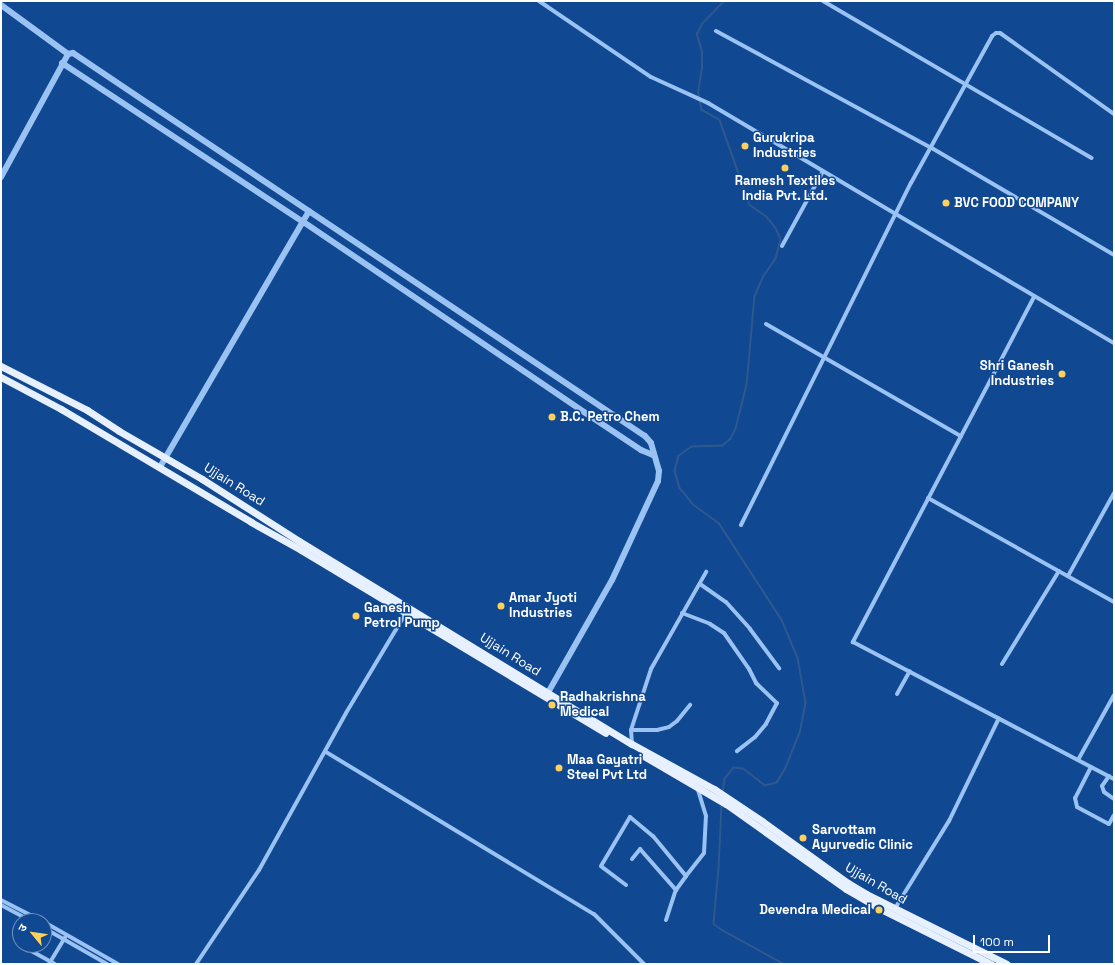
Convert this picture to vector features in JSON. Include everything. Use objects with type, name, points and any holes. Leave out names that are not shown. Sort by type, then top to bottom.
[{"type":"main road","name":"Ujjain Road","points":[[1,366],[88,410],[119,431],[166,458],[407,610],[697,786],[713,792]]},
{"type":"main road","name":"Ujjain Road","points":[[1,377],[61,409],[407,610]]},
{"type":"main road","name":"Ujjain Road","points":[[547,695],[713,792],[893,913],[991,964]]},
{"type":"main road","name":"Ujjain Road","points":[[893,913],[1006,964]]},
{"type":"street","points":[[539,1],[651,77],[708,103],[1114,342]]},
{"type":"street","points":[[823,1],[966,83],[1092,158]]},
{"type":"street","points":[[1,5],[68,54],[73,54],[86,62],[645,436],[651,443],[653,455],[659,470],[658,481],[612,580],[547,695]]},
{"type":"street","points":[[716,31],[930,147],[1114,255]]},
{"type":"street","points":[[741,525],[895,214],[930,147],[992,36],[996,33],[1000,33],[1114,114]]},
{"type":"street","points":[[1,177],[68,54]]},
{"type":"street","points":[[62,63],[302,221],[590,417],[641,450],[653,455]]},
{"type":"street","points":[[782,246],[823,171]]},
{"type":"street","points":[[160,467],[261,297],[302,221],[309,211]]},
{"type":"street","points":[[1034,296],[853,642],[1114,779]]},
{"type":"street","points":[[766,324],[961,436]]},
{"type":"street","points":[[1068,576],[1114,493]]},
{"type":"street","points":[[928,498],[1114,602]]},
{"type":"street","points":[[1002,664],[1060,571]]},
{"type":"street","points":[[632,744],[631,730],[651,670],[706,572]]},
{"type":"street","points":[[700,584],[726,602],[750,629],[779,668]]},
{"type":"street","points":[[196,964],[259,870],[326,752],[346,713],[407,610]]},
{"type":"street","points":[[682,613],[710,624],[724,633],[749,669],[756,683],[777,703],[766,724],[755,737],[737,751]]},
{"type":"street","points":[[897,694],[910,671]]},
{"type":"street","points":[[1078,760],[1114,695]]},
{"type":"street","points":[[631,730],[657,730],[669,727],[677,721],[690,706]]},
{"type":"street","points":[[893,913],[949,821],[999,718]]},
{"type":"street","points":[[326,752],[594,914],[644,964]]},
{"type":"street","points":[[1090,767],[1075,798],[1077,807],[1109,824],[1114,815]]},
{"type":"street","points":[[1108,776],[1102,786],[1104,792],[1114,799]]},
{"type":"street","points":[[666,920],[676,890],[704,853],[706,816],[697,786]]},
{"type":"street","points":[[626,885],[601,866],[630,817],[653,836],[686,876]]},
{"type":"street","points":[[632,859],[640,849],[676,890]]},
{"type":"street","points":[[1,900],[27,913]]},
{"type":"street","points":[[1,905],[16,913]]},
{"type":"street","points":[[52,926],[117,964]]},
{"type":"street","points":[[52,932],[107,964]]},
{"type":"street","points":[[35,953],[52,963],[67,934]]},
{"type":"waterway","points":[[699,97],[698,93],[702,69],[702,52],[697,34],[702,24],[724,1]]},
{"type":"waterway","points":[[700,101],[702,110],[720,120],[750,205],[767,217],[776,228],[781,240],[776,259],[764,276],[755,296],[747,385],[736,429],[731,439],[723,446],[692,447],[679,456],[675,471],[680,488],[694,505],[719,523],[782,620],[798,658],[806,703],[800,733],[786,768],[777,783],[765,786],[743,769],[734,768],[725,779],[723,793]]},
{"type":"waterway","points":[[722,805],[719,868],[714,924],[722,930],[784,964]]},
{"type":"place","name":"Gurukripa Industries","points":[[745,146]]},
{"type":"place","name":"Ramesh Textiles India Pvt. Ltd.","points":[[785,168]]},
{"type":"place","name":"BVC FOOD COMPANY","points":[[946,203]]},
{"type":"place","name":"Shri Ganesh Industries","points":[[1062,374]]},
{"type":"place","name":"B.C. Petro Chem","points":[[552,417]]},
{"type":"place","name":"Amar Jyoti Industries","points":[[501,606]]},
{"type":"place","name":"Ganesh Petrol Pump","points":[[356,616]]},
{"type":"place","name":"Radhakrishna Medical","points":[[552,705]]},
{"type":"place","name":"Maa Gayatri Steel Pvt Ltd","points":[[559,768]]},
{"type":"place","name":"Sarvottam Ayurvedic Clinic","points":[[803,838]]},
{"type":"place","name":"Devendra Medical","points":[[879,910]]}]
